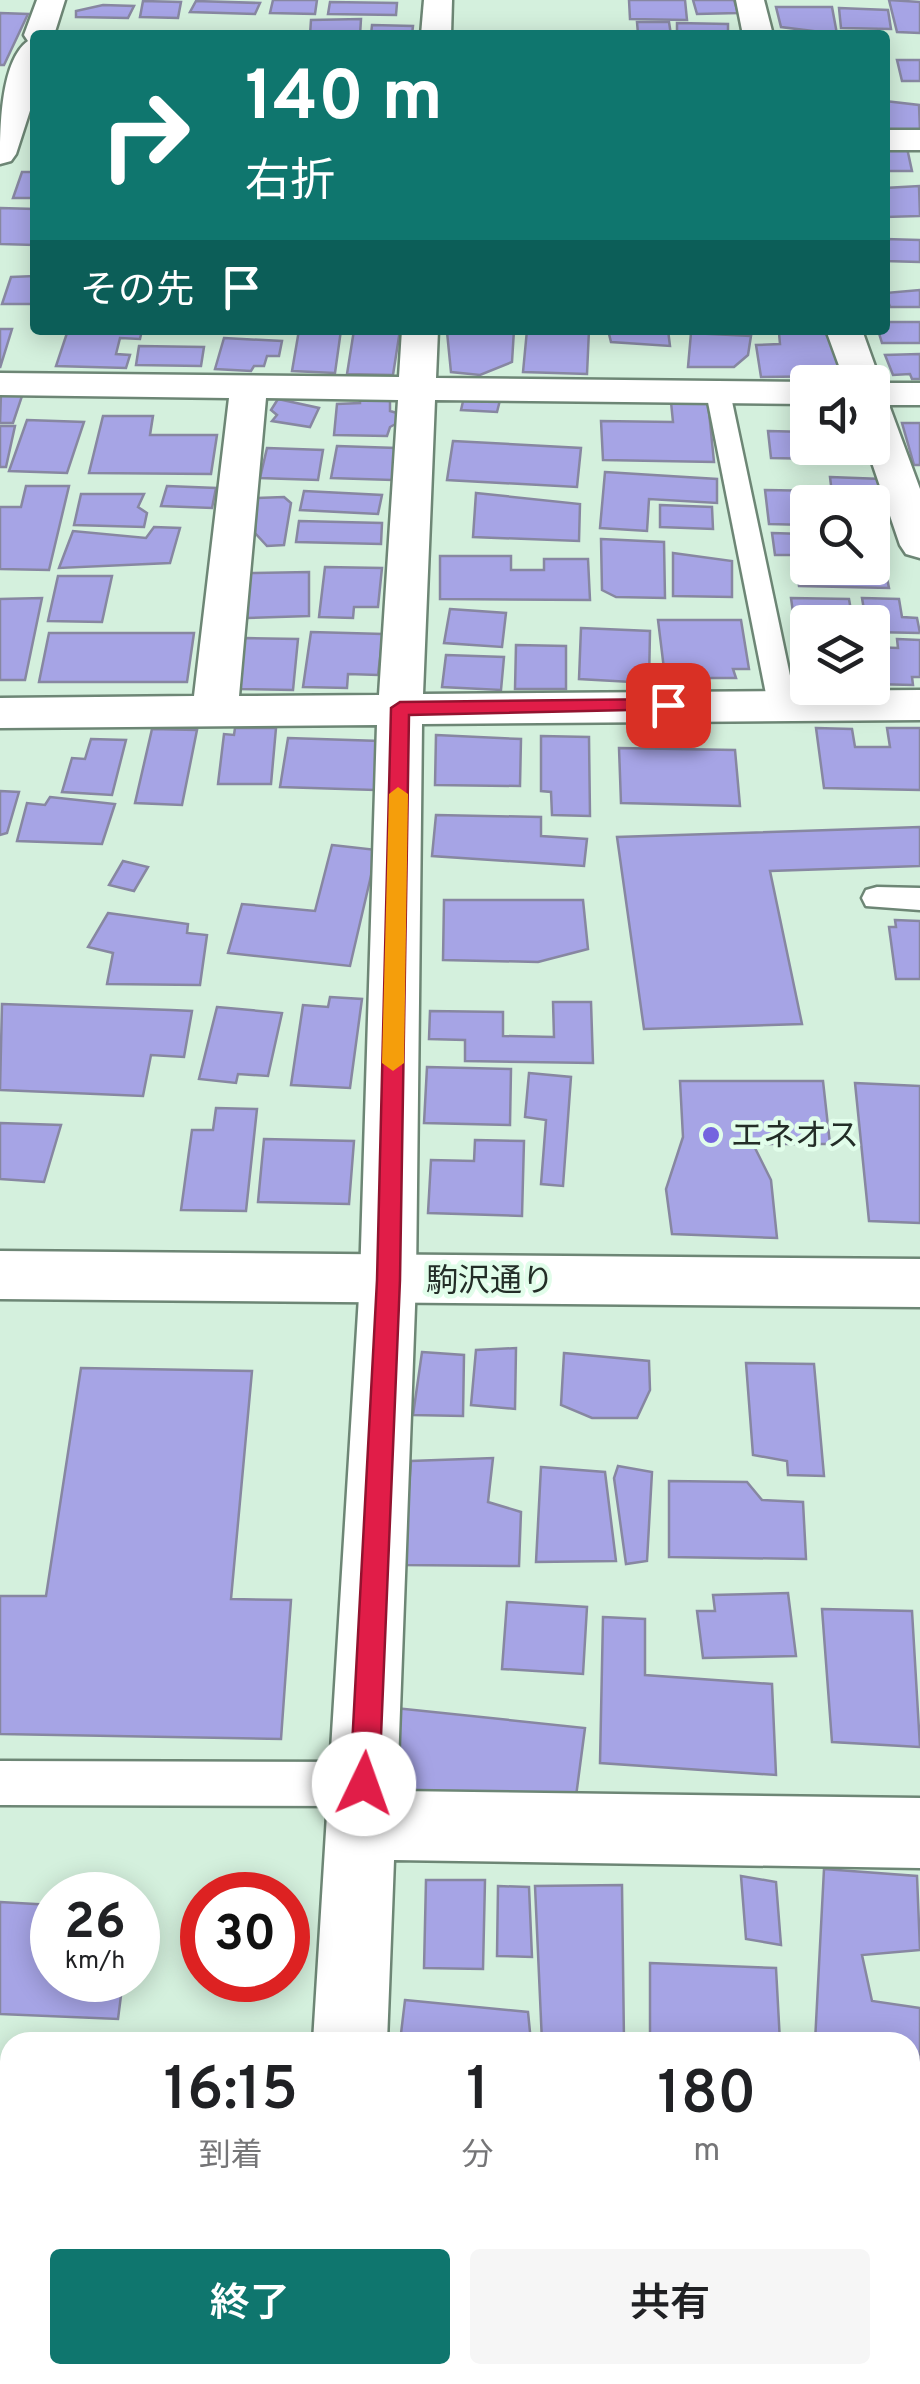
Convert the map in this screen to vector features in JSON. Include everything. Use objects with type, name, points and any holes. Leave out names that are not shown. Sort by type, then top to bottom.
[{"type":"street","points":[[42,30],[51,0]]},
{"type":"street","points":[[436,30],[438,0]]},
{"type":"street","points":[[750,0],[757,30]]},
{"type":"street","points":[[10,140],[30,66]]},
{"type":"street","points":[[890,140],[920,140]]},
{"type":"street","points":[[351,2032],[388,1280],[400,708],[420,335]]},
{"type":"street","points":[[846,335],[857,365]]},
{"type":"street","points":[[0,384],[790,393]]},
{"type":"street","points":[[216,711],[249,385]]},
{"type":"street","points":[[890,394],[920,394]]},
{"type":"street","points":[[890,459],[920,545]]},
{"type":"street","points":[[0,713],[920,705]]},
{"type":"street","name":"駒沢通り","points":[[0,1275],[920,1283]]},
{"type":"street","points":[[364,1804],[920,1833]]},
{"type":"lane","points":[[718,392],[782,704]]},
{"type":"lane","points":[[877,898],[920,899]]},
{"type":"lane","points":[[0,1784],[364,1804]]},
{"type":"building","points":[[273,0],[317,0],[315,14],[270,13]]},
{"type":"building","points":[[629,0],[685,0],[687,20],[630,19]]},
{"type":"building","points":[[693,0],[734,0],[738,13],[697,14]]},
{"type":"building","points":[[889,0],[920,2],[920,33],[897,32]]},
{"type":"building","points":[[143,1],[181,2],[178,18],[140,17]]},
{"type":"building","points":[[196,1],[260,3],[255,14],[190,12]]},
{"type":"building","points":[[330,2],[397,3],[396,15],[328,14]]},
{"type":"building","points":[[103,5],[134,6],[128,18],[76,17],[76,11]]},
{"type":"building","points":[[776,7],[832,7],[836,30],[805,30],[781,27]]},
{"type":"building","points":[[839,8],[888,10],[891,29],[841,28]]},
{"type":"building","points":[[0,13],[28,14],[4,65],[0,65]]},
{"type":"building","points":[[361,19],[360,30],[310,30],[311,20]]},
{"type":"building","points":[[637,22],[669,22],[670,30],[638,30]]},
{"type":"building","points":[[677,23],[728,24],[728,30],[677,30]]},
{"type":"building","points":[[372,25],[413,26],[413,30],[372,30]]},
{"type":"building","points":[[897,60],[920,60],[920,81],[902,81]]},
{"type":"building","points":[[890,102],[919,105],[920,131],[890,130]]},
{"type":"building","points":[[890,147],[907,148],[912,171],[890,171]]},
{"type":"building","points":[[22,172],[30,172],[30,198],[13,198]]},
{"type":"building","points":[[919,186],[920,216],[890,217],[890,188]]},
{"type":"building","points":[[0,208],[30,209],[30,245],[0,244]]},
{"type":"building","points":[[890,239],[920,240],[920,262],[890,261]]},
{"type":"building","points":[[30,276],[30,304],[2,304],[11,277]]},
{"type":"building","points":[[920,290],[920,307],[890,307],[890,293]]},
{"type":"building","points":[[890,322],[920,322],[920,343],[882,343],[880,335],[890,335]]},
{"type":"building","points":[[0,329],[12,329],[0,368]]},
{"type":"building","points":[[66,335],[141,335],[140,339],[120,338],[116,354],[130,355],[126,368],[56,366]]},
{"type":"building","points":[[298,335],[340,335],[335,373],[292,371]]},
{"type":"building","points":[[353,335],[399,335],[393,375],[347,374]]},
{"type":"building","points":[[447,335],[514,335],[512,362],[480,375],[451,372]]},
{"type":"building","points":[[527,335],[589,335],[587,374],[523,372]]},
{"type":"building","points":[[609,335],[669,335],[670,346],[611,342]]},
{"type":"building","points":[[691,335],[751,336],[748,355],[734,367],[688,367]]},
{"type":"building","points":[[779,335],[833,335],[837,365],[790,365],[790,377],[761,377],[756,345],[780,344]]},
{"type":"building","points":[[224,338],[282,341],[279,356],[267,356],[264,366],[254,366],[251,371],[215,369]]},
{"type":"building","points":[[139,346],[204,347],[201,366],[136,365]]},
{"type":"building","points":[[920,354],[920,379],[912,379],[910,374],[893,375],[885,355]]},
{"type":"building","points":[[1,393],[23,393],[13,423],[0,423]]},
{"type":"building","points":[[464,397],[500,400],[497,412],[461,410]]},
{"type":"building","points":[[360,398],[390,400],[390,411],[404,415],[403,420],[390,427],[387,436],[334,435],[337,404],[360,403]]},
{"type":"building","points":[[278,399],[319,408],[310,427],[272,421],[277,415],[271,410]]},
{"type":"building","points":[[671,402],[708,402],[714,462],[603,460],[601,421],[673,422]]},
{"type":"building","points":[[103,416],[153,416],[150,435],[217,435],[211,474],[89,473]]},
{"type":"building","points":[[27,420],[84,422],[67,473],[9,471]]},
{"type":"building","points":[[902,423],[920,423],[920,465],[914,465]]},
{"type":"building","points":[[0,426],[15,426],[6,467],[0,467]]},
{"type":"building","points":[[768,431],[790,432],[790,458],[771,458]]},
{"type":"building","points":[[453,441],[581,448],[577,487],[447,480]]},
{"type":"building","points":[[337,446],[396,448],[392,480],[331,478]]},
{"type":"building","points":[[267,448],[323,450],[318,480],[260,478]]},
{"type":"building","points":[[605,472],[717,479],[717,503],[649,499],[647,531],[600,528]]},
{"type":"building","points":[[830,477],[882,479],[883,485],[831,485]]},
{"type":"building","points":[[26,486],[69,486],[49,570],[0,569],[0,507],[21,507]]},
{"type":"building","points":[[167,486],[216,488],[212,508],[161,506]]},
{"type":"building","points":[[765,490],[790,490],[790,525],[769,524]]},
{"type":"building","points":[[304,491],[382,495],[378,514],[300,510]]},
{"type":"building","points":[[476,493],[580,504],[579,541],[473,537]]},
{"type":"building","points":[[81,494],[144,494],[138,507],[147,513],[144,527],[74,525]]},
{"type":"building","points":[[284,497],[291,503],[284,545],[267,546],[255,533],[257,498]]},
{"type":"building","points":[[660,505],[712,507],[713,529],[660,527]]},
{"type":"building","points":[[299,521],[382,523],[381,544],[296,542]]},
{"type":"building","points":[[154,527],[180,528],[170,563],[59,568],[73,531],[146,538]]},
{"type":"building","points":[[772,533],[790,534],[790,555],[775,555]]},
{"type":"building","points":[[601,539],[664,542],[665,598],[616,597],[602,590]]},
{"type":"building","points":[[673,553],[732,561],[732,597],[673,596]]},
{"type":"building","points":[[440,556],[511,556],[511,570],[544,570],[544,559],[588,559],[590,600],[440,599]]},
{"type":"building","points":[[325,567],[382,568],[378,607],[354,607],[353,618],[319,617]]},
{"type":"building","points":[[309,572],[309,616],[247,618],[249,573]]},
{"type":"building","points":[[58,576],[112,576],[102,622],[48,621]]},
{"type":"building","points":[[888,585],[889,588],[799,586]]},
{"type":"building","points":[[42,598],[25,680],[0,680],[0,599]]},
{"type":"building","points":[[791,598],[849,599],[850,605],[792,605]]},
{"type":"building","points":[[862,598],[899,599],[902,617],[917,618],[920,633],[890,632],[890,605],[863,605]]},
{"type":"building","points":[[450,609],[506,613],[502,647],[444,643]]},
{"type":"building","points":[[658,620],[741,620],[749,669],[733,669],[736,678],[701,678],[700,669],[664,669]]},
{"type":"building","points":[[581,628],[650,631],[649,683],[579,679]]},
{"type":"building","points":[[311,632],[383,634],[378,675],[348,674],[347,688],[303,687]]},
{"type":"building","points":[[49,633],[194,633],[187,682],[39,682]]},
{"type":"building","points":[[245,638],[298,639],[293,690],[238,689]]},
{"type":"building","points":[[897,639],[920,640],[920,677],[912,677],[913,685],[890,684],[890,648],[898,648]]},
{"type":"building","points":[[516,645],[566,646],[566,689],[515,689]]},
{"type":"building","points":[[446,655],[504,657],[501,690],[442,687]]},
{"type":"building","points":[[235,728],[276,728],[271,784],[218,784],[224,734],[234,735]]},
{"type":"building","points":[[816,728],[852,729],[855,747],[890,747],[887,728],[920,728],[920,790],[824,788]]},
{"type":"building","points":[[152,729],[197,730],[182,805],[135,803]]},
{"type":"building","points":[[436,735],[521,739],[520,786],[435,785]]},
{"type":"building","points":[[541,736],[589,737],[590,816],[552,815],[551,792],[541,791]]},
{"type":"building","points":[[288,738],[380,741],[375,790],[280,787]]},
{"type":"building","points":[[91,739],[126,740],[112,795],[62,792],[72,758],[85,759]]},
{"type":"building","points":[[619,748],[735,750],[740,806],[621,803]]},
{"type":"building","points":[[0,791],[19,792],[7,833],[0,835]]},
{"type":"building","points":[[50,797],[115,804],[102,844],[17,841],[27,803],[45,805]]},
{"type":"building","points":[[436,815],[541,817],[541,836],[587,839],[584,866],[432,856]]},
{"type":"building","points":[[920,827],[920,866],[770,871],[802,1024],[644,1029],[617,837]]},
{"type":"building","points":[[332,845],[377,850],[350,966],[228,953],[242,904],[315,911]]},
{"type":"building","points":[[123,861],[148,867],[134,891],[109,885]]},
{"type":"building","points":[[444,900],[583,900],[588,949],[538,962],[443,960]]},
{"type":"building","points":[[108,913],[188,924],[187,933],[207,935],[200,985],[107,984],[113,953],[88,947]]},
{"type":"building","points":[[895,920],[920,921],[920,979],[896,979],[889,927],[896,927]]},
{"type":"building","points":[[330,997],[362,999],[350,1088],[291,1085],[303,1005],[328,1007]]},
{"type":"building","points":[[553,1002],[591,1002],[593,1063],[465,1061],[465,1040],[429,1039],[430,1011],[503,1012],[503,1036],[554,1037]]},
{"type":"building","points":[[2,1004],[192,1011],[184,1057],[151,1055],[143,1096],[0,1090]]},
{"type":"building","points":[[217,1007],[282,1013],[268,1076],[238,1074],[236,1083],[199,1079]]},
{"type":"building","points":[[427,1067],[511,1069],[510,1125],[424,1123]]},
{"type":"building","points":[[529,1073],[571,1077],[563,1186],[541,1184],[546,1120],[525,1117]]},
{"type":"building","points":[[680,1081],[823,1081],[830,1144],[753,1144],[771,1180],[777,1238],[672,1234],[666,1189],[683,1137]]},
{"type":"building","points":[[855,1083],[920,1086],[920,1223],[869,1221]]},
{"type":"building","points":[[216,1108],[257,1109],[246,1211],[181,1210],[192,1130],[213,1130]]},
{"type":"building","points":[[0,1123],[61,1125],[44,1182],[0,1179]]},
{"type":"building","points":[[264,1139],[354,1141],[349,1204],[258,1202]]},
{"type":"building","points":[[475,1140],[524,1141],[522,1216],[428,1213],[431,1160],[474,1161]]},
{"type":"building","points":[[516,1348],[515,1409],[471,1405],[476,1350]]},
{"type":"building","points":[[422,1352],[464,1355],[463,1416],[413,1415]]},
{"type":"building","points":[[564,1353],[649,1361],[650,1390],[637,1418],[592,1418],[561,1405]]},
{"type":"building","points":[[746,1363],[814,1364],[824,1476],[788,1475],[787,1461],[753,1455]]},
{"type":"building","points":[[81,1368],[252,1371],[231,1599],[291,1600],[281,1739],[0,1734],[0,1596],[46,1596]]},
{"type":"building","points":[[493,1458],[488,1502],[521,1512],[519,1566],[403,1565],[411,1461]]},
{"type":"building","points":[[618,1466],[652,1472],[647,1561],[626,1564],[614,1478]]},
{"type":"building","points":[[541,1467],[605,1472],[616,1561],[536,1562]]},
{"type":"building","points":[[669,1481],[747,1482],[762,1500],[803,1502],[806,1559],[669,1557]]},
{"type":"building","points":[[788,1593],[796,1656],[703,1658],[697,1611],[715,1611],[713,1595]]},
{"type":"building","points":[[507,1602],[587,1607],[583,1674],[502,1669]]},
{"type":"building","points":[[822,1609],[912,1611],[920,1747],[832,1742]]},
{"type":"building","points":[[603,1617],[645,1619],[645,1675],[772,1684],[776,1775],[600,1763]]},
{"type":"building","points":[[395,1708],[585,1728],[575,1804],[395,1805]]},
{"type":"building","points":[[824,1869],[917,1876],[920,1950],[862,1955],[872,2001],[920,2008],[920,2032],[816,2032]]},
{"type":"building","points":[[741,1876],[776,1882],[781,1945],[746,1939]]},
{"type":"building","points":[[426,1880],[485,1880],[483,1969],[424,1968]]},
{"type":"building","points":[[622,1885],[624,2032],[542,2032],[535,1886]]},
{"type":"building","points":[[498,1886],[529,1887],[532,1957],[497,1956]]},
{"type":"building","points":[[0,1902],[30,1904],[30,2002],[120,2002],[118,2019],[0,2014]]},
{"type":"building","points":[[650,1963],[776,1968],[779,2032],[650,2032]]},
{"type":"building","points":[[405,2000],[528,2012],[530,2032],[401,2032]]},
{"type":"slow traffic","points":[[393,1063],[398,794]]},
{"type":"place","name":"エネオス","points":[[711,1135]]},
{"type":"route","points":[[364,1784],[388,1280],[400,708],[668,705]]}]
